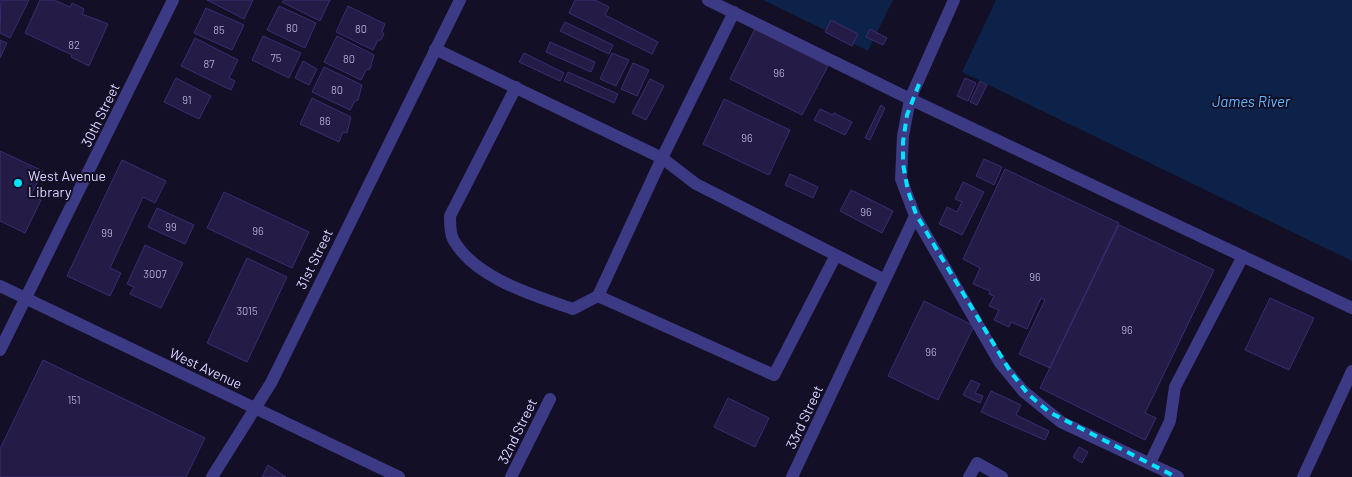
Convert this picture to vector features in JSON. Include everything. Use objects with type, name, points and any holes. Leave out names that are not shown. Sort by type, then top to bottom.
[{"type":"street","name":"30th Street","points":[[0,350],[173,0]]},
{"type":"street","name":"31st Street","points":[[212,477],[256,408],[460,0]]},
{"type":"street","points":[[708,0],[910,99],[1352,308]]},
{"type":"street","points":[[954,0],[910,99],[903,136],[901,180],[915,216],[1000,363],[1023,392],[1061,422],[1178,477]]},
{"type":"street","points":[[516,87],[450,216],[452,237],[468,260],[520,291],[573,309],[598,296],[662,158],[734,12]]},
{"type":"street","points":[[435,49],[662,158],[696,184],[885,280]]},
{"type":"street","name":"33rd Street","points":[[792,477],[915,216]]},
{"type":"street","points":[[598,296],[774,375],[836,255]]},
{"type":"street","points":[[1150,463],[1170,421],[1175,387],[1243,256]]},
{"type":"street","name":"West Avenue","points":[[0,286],[399,477]]},
{"type":"street","points":[[1303,477],[1352,371]]},
{"type":"street","name":"32nd Street","points":[[511,477],[550,399]]},
{"type":"street","points":[[969,477],[977,463],[1002,477]]},
{"type":"water","points":[[763,0],[893,0],[868,51]]},
{"type":"water","name":"James River","points":[[996,0],[1352,0],[1352,261],[962,72]]},
{"type":"building","points":[[1,0],[29,0],[10,38],[0,33]]},
{"type":"building","points":[[40,0],[54,0],[70,7],[72,3],[84,9],[82,14],[108,24],[89,66],[71,57],[72,55],[25,33]]},
{"type":"building","points":[[207,0],[253,0],[244,19]]},
{"type":"building","points":[[284,0],[330,0],[320,21],[282,2]]},
{"type":"building","points":[[575,0],[595,0],[609,7],[605,15],[658,42],[652,54],[569,13]]},
{"type":"building","points":[[279,6],[316,23],[305,48],[267,30]]},
{"type":"building","points":[[348,6],[385,24],[382,31],[384,34],[381,40],[378,40],[373,50],[336,32]]},
{"type":"building","points":[[206,8],[244,25],[232,50],[194,33]]},
{"type":"building","points":[[831,20],[858,34],[852,46],[825,32]]},
{"type":"building","points":[[565,22],[613,45],[609,54],[560,31]]},
{"type":"building","points":[[755,29],[828,66],[802,115],[730,79]]},
{"type":"building","points":[[870,29],[887,38],[883,45],[866,37]]},
{"type":"building","points":[[263,36],[301,53],[289,78],[252,60]]},
{"type":"building","points":[[337,36],[374,55],[370,69],[366,70],[361,80],[324,62]]},
{"type":"building","points":[[195,38],[238,60],[229,78],[235,81],[231,90],[181,66]]},
{"type":"building","points":[[0,40],[7,43],[0,58]]},
{"type":"building","points":[[550,42],[595,62],[591,72],[546,52]]},
{"type":"building","points":[[524,53],[564,73],[560,81],[519,62]]},
{"type":"building","points":[[612,53],[629,60],[616,86],[600,79]]},
{"type":"building","points":[[303,61],[317,69],[309,85],[295,78]]},
{"type":"building","points":[[633,63],[649,70],[637,96],[621,89]]},
{"type":"building","points":[[324,67],[362,85],[358,100],[355,101],[350,110],[312,92]]},
{"type":"building","points":[[568,72],[618,94],[614,103],[564,81]]},
{"type":"building","points":[[176,78],[211,96],[199,119],[164,102]]},
{"type":"building","points":[[965,78],[976,83],[968,101],[957,96]]},
{"type":"building","points":[[650,79],[664,86],[646,120],[632,113]]},
{"type":"building","points":[[980,81],[987,85],[977,105],[970,102]]},
{"type":"building","points":[[312,98],[351,117],[347,133],[343,132],[339,142],[300,124]]},
{"type":"building","points":[[724,99],[790,130],[769,175],[703,144]]},
{"type":"building","points":[[881,105],[885,108],[870,140],[865,138]]},
{"type":"building","points":[[820,109],[833,115],[834,113],[852,122],[845,135],[814,120]]},
{"type":"building","name":"West Avenue Library","points":[[0,151],[43,171],[31,195],[41,200],[25,233],[0,221]]},
{"type":"building","points":[[984,159],[1002,167],[994,185],[976,176]]},
{"type":"building","points":[[122,160],[166,181],[155,203],[143,197],[110,268],[121,273],[110,296],[67,276]]},
{"type":"building","points":[[1005,169],[1119,223],[1050,368],[1019,354],[1045,300],[1041,298],[1027,329],[1011,322],[1009,327],[994,320],[999,310],[989,306],[994,296],[989,294],[990,291],[973,284],[980,268],[963,259]]},
{"type":"building","points":[[790,174],[818,187],[813,198],[785,185]]},
{"type":"building","points":[[963,182],[984,192],[962,235],[939,224],[947,207],[957,212],[962,202],[955,199]]},
{"type":"building","points":[[851,190],[893,211],[882,233],[840,211]]},
{"type":"building","points":[[224,192],[309,232],[292,268],[207,228]]},
{"type":"building","points":[[157,208],[194,225],[185,244],[148,227]]},
{"type":"building","points":[[1119,225],[1214,270],[1145,413],[1156,418],[1145,440],[1040,388]]},
{"type":"building","points":[[145,245],[183,263],[161,308],[130,294],[134,287],[127,284]]},
{"type":"building","points":[[247,258],[287,277],[247,362],[207,343]]},
{"type":"building","points":[[1270,298],[1314,318],[1289,370],[1245,350]]},
{"type":"building","points":[[924,301],[974,326],[938,400],[888,376]]},
{"type":"building","points":[[43,360],[205,438],[186,477],[0,477],[0,449]]},
{"type":"building","points":[[971,380],[980,384],[975,393],[983,396],[980,403],[963,395]]},
{"type":"building","points":[[991,391],[1021,405],[1016,415],[1049,431],[1045,440],[981,412]]},
{"type":"building","points":[[728,398],[769,418],[755,447],[714,427]]},
{"type":"building","points":[[1079,447],[1088,452],[1082,463],[1073,457]]},
{"type":"building","points":[[268,465],[286,477],[262,477]]},
{"type":"railway","points":[[919,84],[907,115],[903,142],[903,164],[908,191],[916,214],[1010,371],[1028,394],[1049,412],[1176,477]]},
{"type":"place","name":"West Avenue Library","points":[[18,183]]}]
